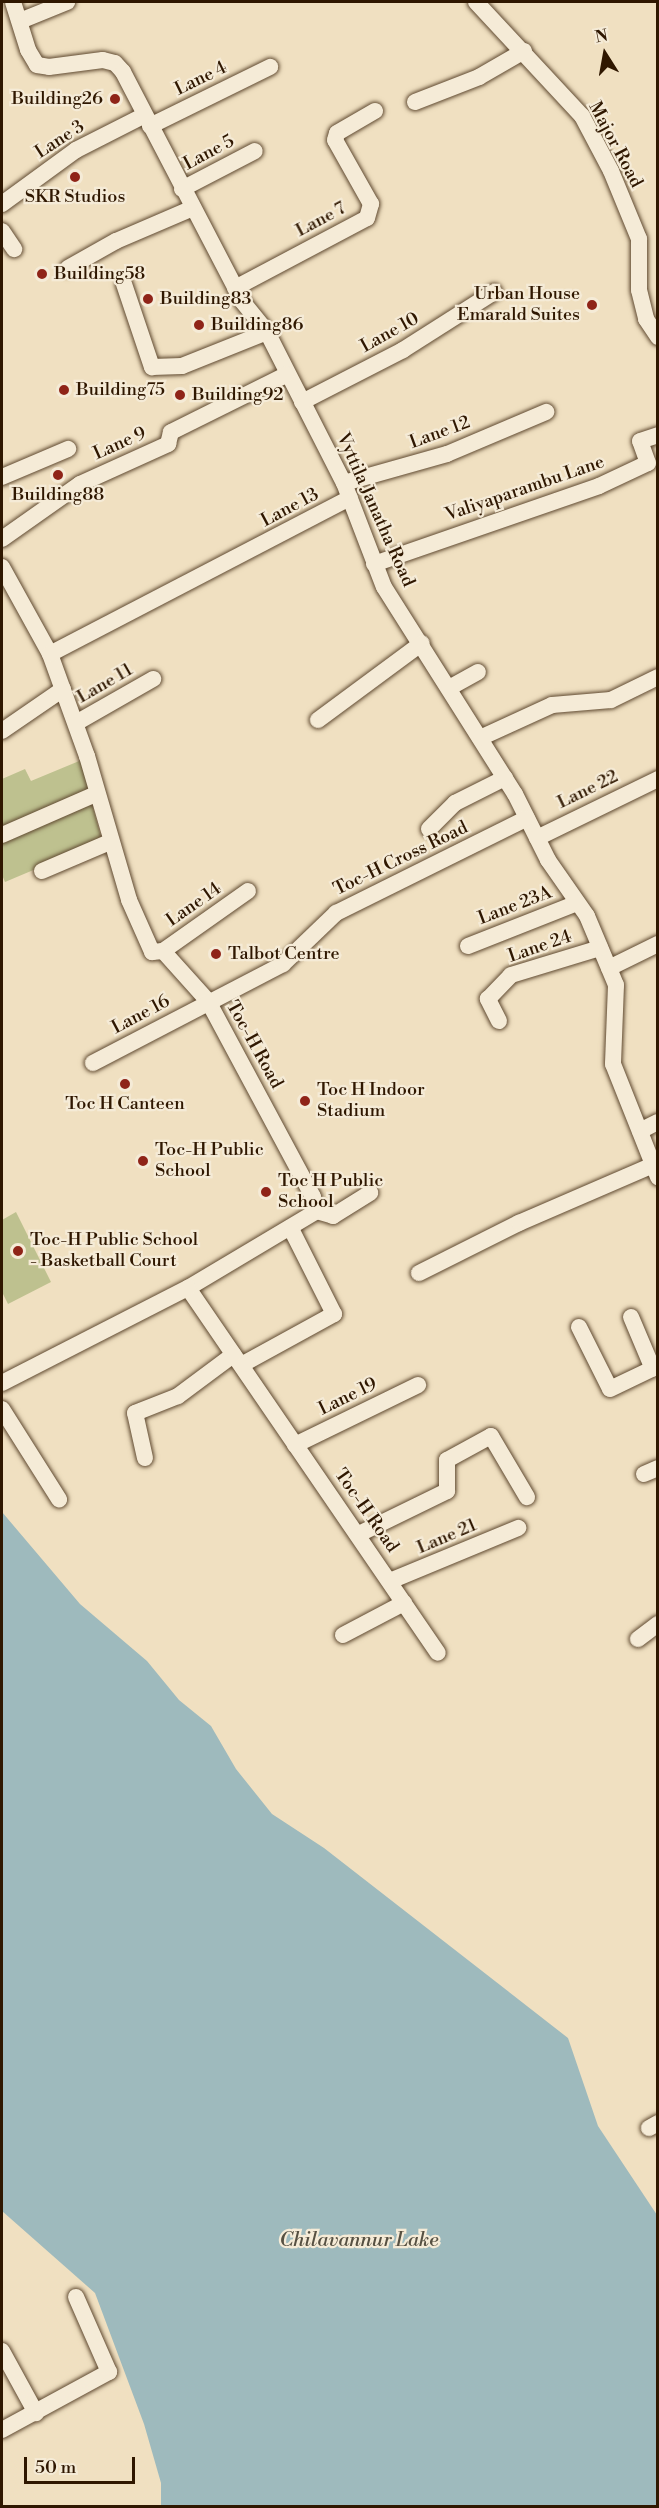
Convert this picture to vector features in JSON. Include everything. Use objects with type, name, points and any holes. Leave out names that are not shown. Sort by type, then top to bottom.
[{"type":"street","name":"Vyttila Janatha Road","points":[[13,2],[28,50],[38,64],[49,67],[103,60],[115,63],[148,120],[235,288],[267,332],[286,375],[347,491],[384,587],[422,643],[505,778],[537,838],[577,903],[600,948],[616,986],[613,1064],[655,1171]]},
{"type":"street","points":[[20,21],[67,2]]},
{"type":"street","name":"Major Road","points":[[476,2],[582,116],[611,171],[639,239],[639,290],[646,319],[657,337]]},
{"type":"street","points":[[415,102],[479,77],[524,51]]},
{"type":"street","name":"Lane 4","points":[[148,120],[270,67]]},
{"type":"street","name":"Lane 7","points":[[235,288],[367,218],[371,204],[335,140],[337,134],[375,111]]},
{"type":"street","name":"Lane 3","points":[[2,204],[76,150],[148,120]]},
{"type":"street","name":"Lane 5","points":[[182,189],[255,151]]},
{"type":"street","points":[[68,268],[116,241],[193,208]]},
{"type":"street","points":[[2,231],[14,249]]},
{"type":"street","points":[[124,284],[152,367],[182,366],[267,332]]},
{"type":"street","name":"Lane 10","points":[[302,402],[403,350],[494,292]]},
{"type":"street","name":"Lane 9","points":[[2,539],[80,484],[168,444],[171,432],[286,375]]},
{"type":"street","name":"Lane 12","points":[[347,491],[447,454],[546,412]]},
{"type":"street","name":"Valiyaparambu Lane","points":[[374,564],[598,486],[648,463],[640,441],[657,435]]},
{"type":"street","points":[[2,477],[68,449]]},
{"type":"street","name":"Lane 13","points":[[50,654],[248,552],[347,491]]},
{"type":"street","name":"Toc-H Road","points":[[2,567],[8,590],[50,654],[76,723],[129,900],[152,951],[163,951],[208,1001],[314,1197],[317,1211]]},
{"type":"street","points":[[318,720],[422,643]]},
{"type":"street","points":[[449,688],[478,672]]},
{"type":"street","points":[[480,738],[552,705],[611,700],[657,677]]},
{"type":"street","name":"Lane 11","points":[[76,723],[153,679]]},
{"type":"street","points":[[2,731],[63,689]]},
{"type":"street","points":[[429,830],[455,803],[505,778]]},
{"type":"street","name":"Lane 22","points":[[537,838],[657,779]]},
{"type":"street","points":[[2,836],[96,794]]},
{"type":"street","name":"Toc-H Cross Road","points":[[208,1001],[283,964],[336,912],[527,818]]},
{"type":"street","points":[[42,871],[110,842]]},
{"type":"street","name":"Lane 14","points":[[163,951],[248,891]]},
{"type":"street","name":"Lane 23A","points":[[468,946],[577,903]]},
{"type":"street","points":[[609,968],[657,944]]},
{"type":"street","name":"Lane 24","points":[[499,1021],[488,999],[511,975],[600,948]]},
{"type":"street","name":"Lane 16","points":[[93,1063],[208,1001]]},
{"type":"street","points":[[640,1131],[657,1122]]},
{"type":"street","points":[[419,1274],[519,1223],[655,1171]]},
{"type":"street","points":[[2,1383],[188,1287],[317,1211],[333,1216],[370,1193]]},
{"type":"street","points":[[145,1458],[135,1413],[178,1396],[238,1360],[334,1314],[290,1227]]},
{"type":"street","name":"Toc-H Road","points":[[188,1287],[295,1445],[359,1534],[438,1653]]},
{"type":"street","points":[[579,1327],[610,1389],[655,1367],[631,1317]]},
{"type":"street","name":"Lane 19","points":[[295,1445],[418,1385]]},
{"type":"street","points":[[2,1409],[59,1499]]},
{"type":"street","points":[[359,1534],[447,1491],[447,1460],[491,1436],[527,1497]]},
{"type":"street","name":"Lane 21","points":[[390,1581],[518,1528]]},
{"type":"street","points":[[343,1635],[404,1603]]},
{"type":"street","points":[[638,1639],[657,1624]]},
{"type":"street","points":[[2,2430],[109,2372],[76,2297]]},
{"type":"street","points":[[2,2351],[36,2413]]},
{"type":"green space","points":[[84,759],[89,791],[2,829],[2,779],[25,769],[31,781]]},
{"type":"green space","points":[[91,800],[102,841],[5,882],[2,875],[2,840]]},
{"type":"green space","name":"Toc-H Public School - Basketball Court","points":[[16,1212],[51,1282],[8,1304],[2,1292],[2,1220]]},
{"type":"water","name":"Chilavannur Lake","points":[[2,1512],[80,1604],[147,1661],[179,1700],[211,1726],[236,1769],[272,1814],[324,1848],[568,2038],[598,2126],[657,2215],[657,2506],[161,2506],[161,2483],[144,2424],[95,2293],[2,2211]]},
{"type":"place","name":"Building26","points":[[115,99]]},
{"type":"place","name":"SKR Studios","points":[[75,177]]},
{"type":"place","name":"Building58","points":[[42,274]]},
{"type":"place","name":"Building83","points":[[148,299]]},
{"type":"place","name":"Urban House Emarald Suites","points":[[592,305]]},
{"type":"place","name":"Building86","points":[[199,325]]},
{"type":"place","name":"Building75","points":[[64,390]]},
{"type":"place","name":"Building92","points":[[180,395]]},
{"type":"place","name":"Building88","points":[[58,475]]},
{"type":"place","name":"Talbot Centre","points":[[216,954]]},
{"type":"place","name":"Toc H Canteen","points":[[125,1084]]},
{"type":"place","name":"Toc H Indoor Stadium","points":[[305,1101]]},
{"type":"place","name":"Toc-H Public School","points":[[143,1161]]},
{"type":"place","name":"Toc H Public School","points":[[266,1192]]},
{"type":"place","name":"Toc-H Public School - Basketball Court","points":[[18,1251]]}]
